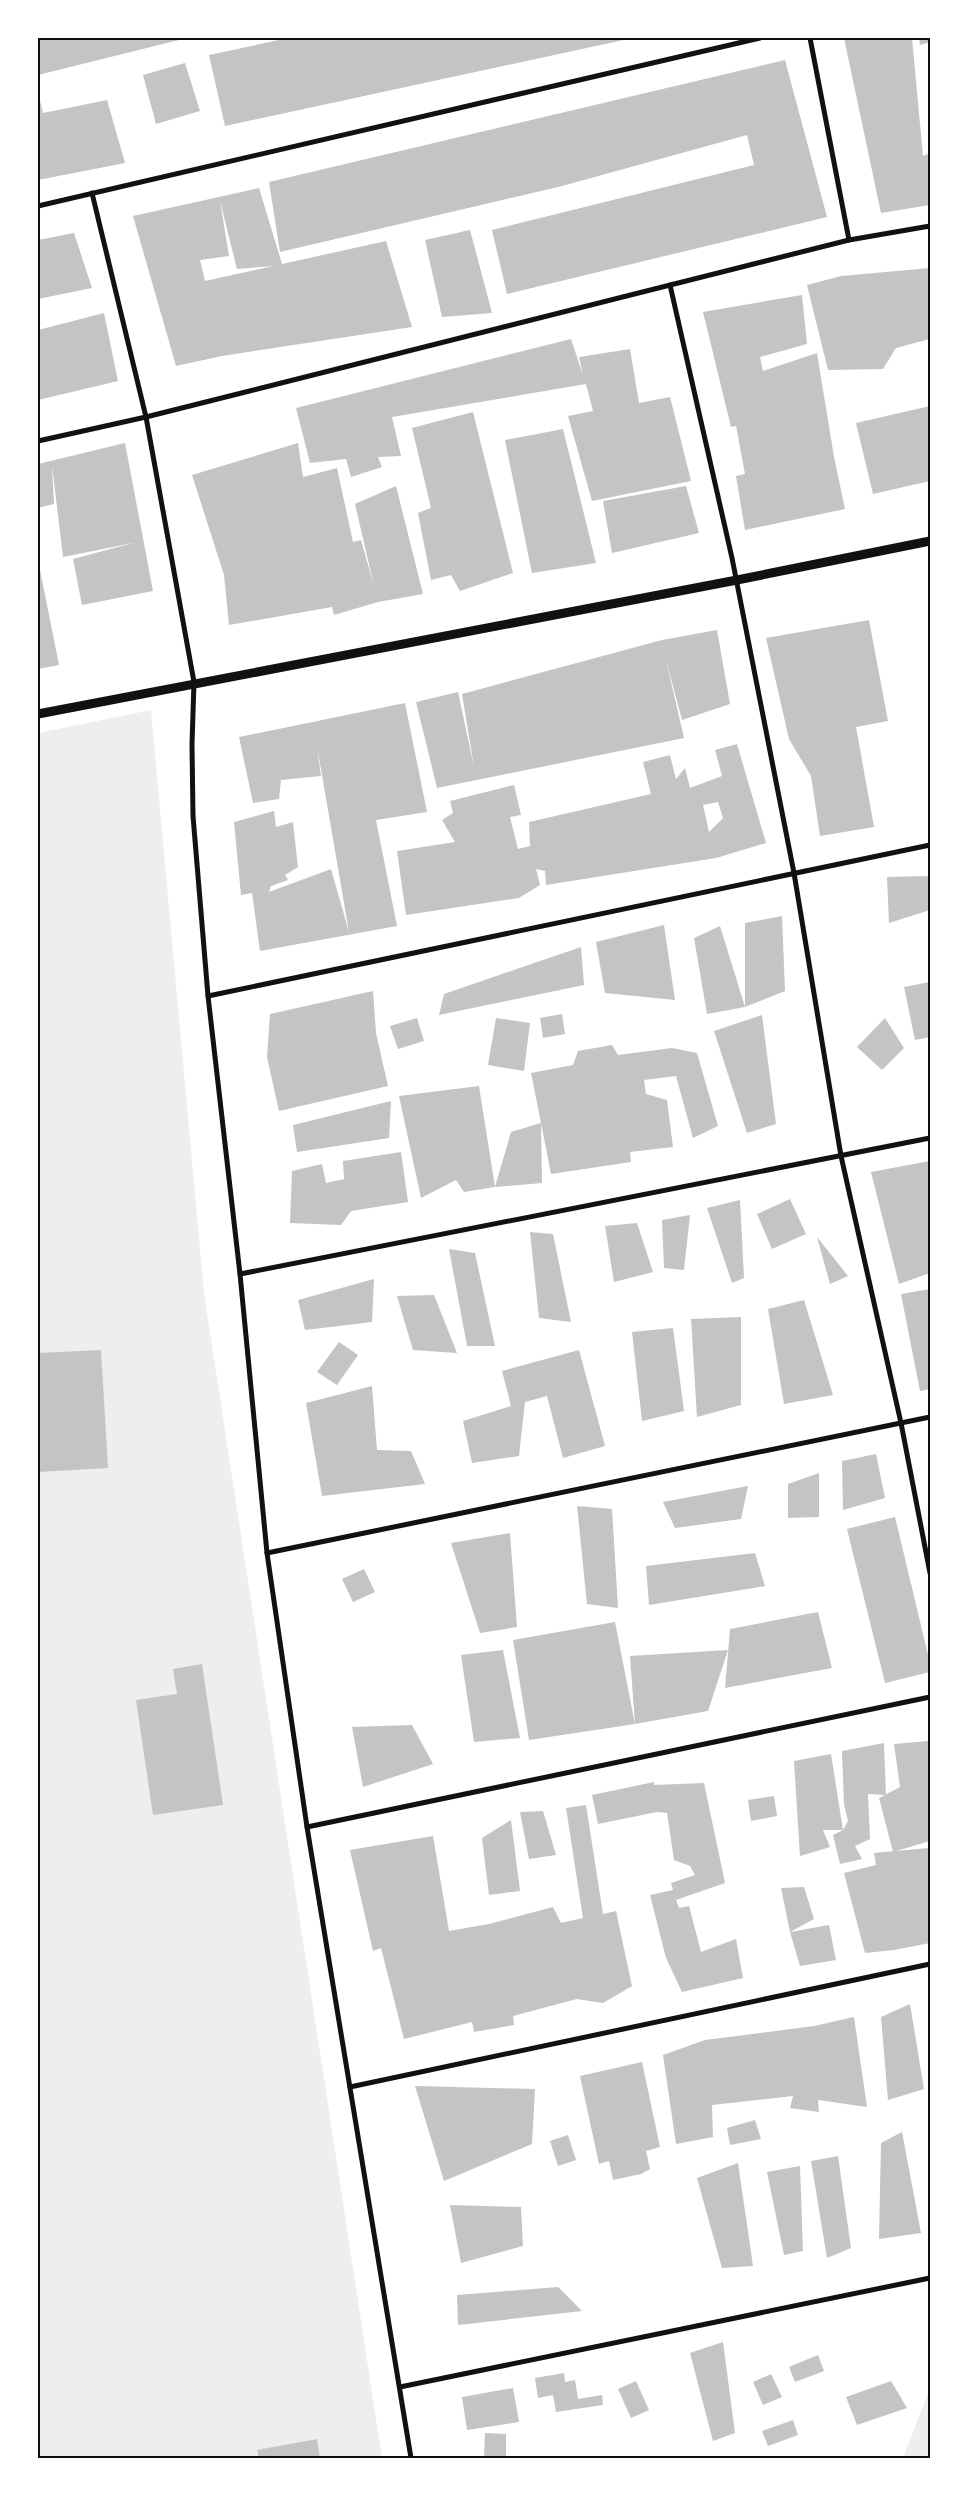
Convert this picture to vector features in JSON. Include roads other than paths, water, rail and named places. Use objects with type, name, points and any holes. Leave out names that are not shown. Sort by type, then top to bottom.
[{"type":"street","points":[[38,206],[760,38]]},
{"type":"street","points":[[810,38],[849,240]]},
{"type":"street","points":[[92,193],[146,417],[194,682],[192,744],[194,816],[208,996],[240,1274],[267,1553],[307,1826],[411,2458]]},
{"type":"street","points":[[38,441],[146,417],[849,240],[930,226]]},
{"type":"street","points":[[670,285],[737,580],[794,873],[841,1156],[901,1423],[930,1573]]},
{"type":"street","points":[[38,714],[194,682],[737,580],[930,541]]},
{"type":"street","points":[[208,996],[930,845]]},
{"type":"street","points":[[240,1274],[930,1138]]},
{"type":"street","points":[[267,1553],[930,1417]]},
{"type":"street","points":[[307,1826],[930,1697]]},
{"type":"street","points":[[350,2087],[930,1964]]},
{"type":"street","points":[[400,2387],[930,2278]]}]
